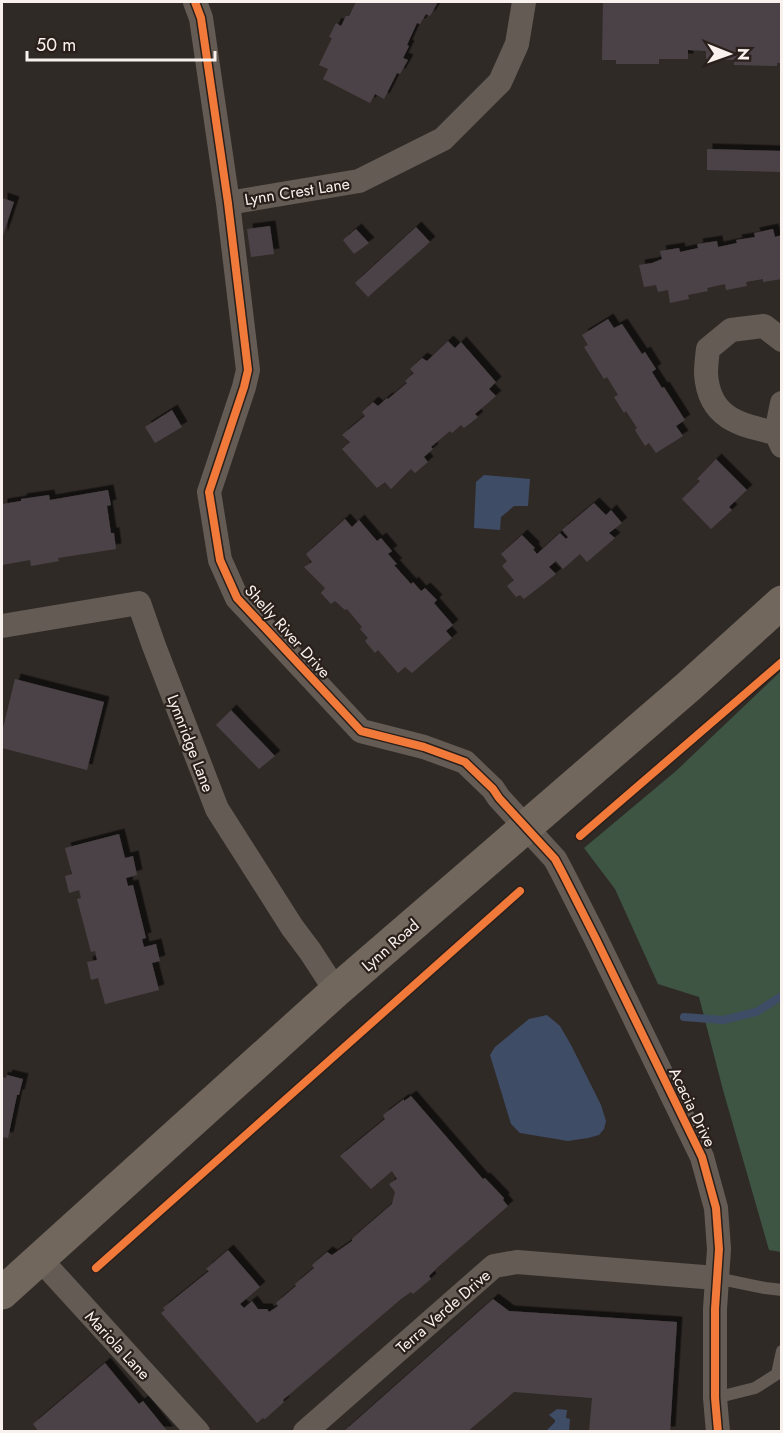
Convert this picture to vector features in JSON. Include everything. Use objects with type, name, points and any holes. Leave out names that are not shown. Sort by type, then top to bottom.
[{"type":"main road","name":"Lynn Road","points":[[2,1293],[336,991],[688,687],[782,602]]},
{"type":"street","name":"Shelly River Drive","points":[[195,2],[201,18],[228,203],[248,370],[209,492],[220,560],[237,598],[361,731],[424,747],[465,762],[493,789],[526,827]]},
{"type":"street","name":"Lynn Crest Lane","points":[[228,203],[359,181],[443,139],[500,82],[517,44],[524,2]]},
{"type":"street","points":[[782,340],[764,326],[731,330],[708,349],[706,374],[711,399],[722,414],[779,440],[782,403]]},
{"type":"street","name":"Lynnridge Lane","points":[[2,626],[139,603],[217,809],[292,927],[336,991]]},
{"type":"street","name":"Acacia Drive","points":[[526,827],[555,859],[562,872],[602,949],[702,1157],[716,1208],[719,1249],[716,1278],[715,1398],[718,1431]]},
{"type":"street","name":"Mariola Lane","points":[[40,1259],[198,1431]]},
{"type":"street","name":"Terra Verde Drive","points":[[305,1431],[494,1266],[517,1262],[716,1278]]},
{"type":"lane","points":[[716,1278],[782,1290]]},
{"type":"lane","points":[[715,1398],[755,1388],[777,1374],[782,1350]]},
{"type":"green space","points":[[781,671],[781,1252],[769,1250],[699,997],[658,984],[615,889],[584,848],[676,771]]},
{"type":"water","points":[[484,475],[530,479],[528,506],[514,506],[501,517],[500,530],[474,528],[476,482]]},
{"type":"water","points":[[547,1015],[560,1026],[601,1105],[606,1121],[599,1135],[568,1141],[520,1133],[511,1124],[490,1055],[495,1047],[529,1019]]},
{"type":"water","points":[[557,1409],[567,1410],[566,1418],[570,1419],[569,1431],[546,1431],[555,1422],[549,1415]]},
{"type":"building","points":[[356,2],[438,2],[430,16],[426,14],[420,24],[417,23],[403,58],[408,60],[400,74],[397,73],[384,99],[375,94],[370,103],[323,79],[328,69],[319,65],[332,38],[329,37],[336,23],[341,26]]},
{"type":"building","points":[[603,2],[782,2],[782,63],[777,63],[777,66],[734,65],[734,60],[706,59],[706,51],[688,50],[688,59],[659,59],[659,64],[616,64],[616,60],[602,60]]},
{"type":"building","points":[[707,149],[782,151],[782,172],[707,170]]},
{"type":"building","points":[[2,198],[14,202],[2,238]]},
{"type":"building","points":[[270,226],[274,254],[251,257],[247,229]]},
{"type":"building","points":[[416,227],[430,242],[368,297],[355,283]]},
{"type":"building","points":[[356,229],[369,243],[354,254],[343,240]]},
{"type":"building","points":[[773,229],[775,237],[782,235],[782,279],[746,282],[747,286],[726,290],[725,284],[707,288],[708,291],[688,295],[689,299],[670,303],[668,290],[658,292],[656,285],[644,287],[639,265],[662,259],[660,251],[679,248],[680,252],[698,248],[697,244],[717,241],[718,247],[737,243],[736,240],[755,237],[754,233]]},
{"type":"building","points":[[608,319],[614,328],[622,324],[642,354],[645,352],[656,369],[652,372],[685,420],[676,426],[683,436],[656,453],[649,443],[645,446],[635,430],[637,428],[614,397],[618,395],[607,377],[604,379],[584,347],[588,345],[582,335]]},
{"type":"building","points":[[448,341],[455,348],[461,342],[496,382],[489,389],[496,396],[475,414],[478,417],[464,428],[461,425],[452,433],[450,431],[431,447],[433,449],[424,457],[428,462],[415,473],[411,469],[391,489],[385,482],[377,488],[342,449],[350,442],[342,435],[365,416],[362,412],[373,402],[378,406],[407,383],[405,381],[414,373],[410,369],[422,358],[427,361]]},
{"type":"building","points":[[172,410],[182,427],[155,443],[145,427]]},
{"type":"building","points":[[716,459],[747,490],[729,507],[732,510],[711,529],[682,499],[700,481],[697,479]]},
{"type":"building","points":[[108,490],[111,505],[107,506],[116,549],[58,558],[59,561],[31,566],[30,560],[2,565],[2,504],[49,495],[50,500]]},
{"type":"building","points":[[594,503],[606,515],[611,510],[622,523],[609,533],[615,538],[587,562],[580,554],[563,569],[556,561],[549,567],[556,574],[524,599],[520,595],[516,597],[507,586],[514,580],[502,566],[507,561],[501,554],[522,535],[535,548],[533,549],[537,554],[560,533],[566,539],[568,537],[562,530]]},
{"type":"building","points":[[345,519],[352,527],[359,520],[377,541],[381,538],[392,551],[388,554],[397,564],[394,565],[411,584],[413,582],[421,591],[425,588],[437,600],[434,603],[453,625],[446,631],[452,638],[412,673],[405,667],[398,673],[378,650],[375,653],[365,641],[368,638],[360,629],[362,627],[347,609],[345,610],[335,601],[331,604],[321,593],[325,588],[304,567],[312,562],[306,554]]},
{"type":"building","points":[[15,679],[104,702],[87,770],[2,748],[2,732]]},
{"type":"building","points":[[231,710],[275,756],[259,769],[216,725]]},
{"type":"building","points":[[119,834],[125,858],[133,856],[137,875],[126,878],[128,886],[133,885],[146,938],[142,939],[144,947],[156,944],[160,961],[152,963],[159,990],[105,1004],[98,978],[91,980],[87,962],[97,960],[95,951],[91,952],[77,899],[81,898],[79,890],[69,893],[65,876],[72,874],[65,848]]},
{"type":"building","points":[[7,1075],[23,1079],[19,1095],[17,1095],[8,1138],[2,1137],[2,1077],[6,1078]]},
{"type":"building","points":[[411,1096],[483,1179],[485,1178],[504,1198],[508,1206],[438,1267],[429,1276],[431,1279],[413,1294],[411,1292],[401,1299],[283,1400],[284,1402],[265,1419],[257,1423],[161,1313],[165,1310],[163,1308],[209,1271],[206,1269],[228,1250],[260,1287],[240,1304],[244,1308],[252,1301],[258,1309],[267,1309],[269,1312],[278,1306],[276,1303],[314,1268],[312,1265],[327,1252],[332,1255],[352,1241],[392,1204],[395,1192],[389,1184],[397,1179],[392,1171],[371,1189],[340,1156],[385,1119],[383,1115]]},
{"type":"building","points":[[493,1299],[509,1311],[677,1322],[670,1432],[589,1432],[592,1398],[514,1392],[467,1432],[343,1432]]},
{"type":"building","points":[[105,1363],[139,1404],[143,1401],[168,1432],[39,1432],[33,1424]]},
{"type":"waterway","points":[[684,1017],[723,1020],[756,1012],[782,996]]},
{"type":"cycle path","points":[[195,2],[201,18],[228,203],[248,370],[209,492],[220,560],[237,598],[361,731],[424,747],[465,762],[493,789],[555,859],[702,1157],[716,1208],[719,1249],[715,1309],[715,1398],[718,1432]]},
{"type":"cycle path","points":[[580,836],[782,662]]},
{"type":"cycle path","points":[[96,1268],[520,891]]}]
